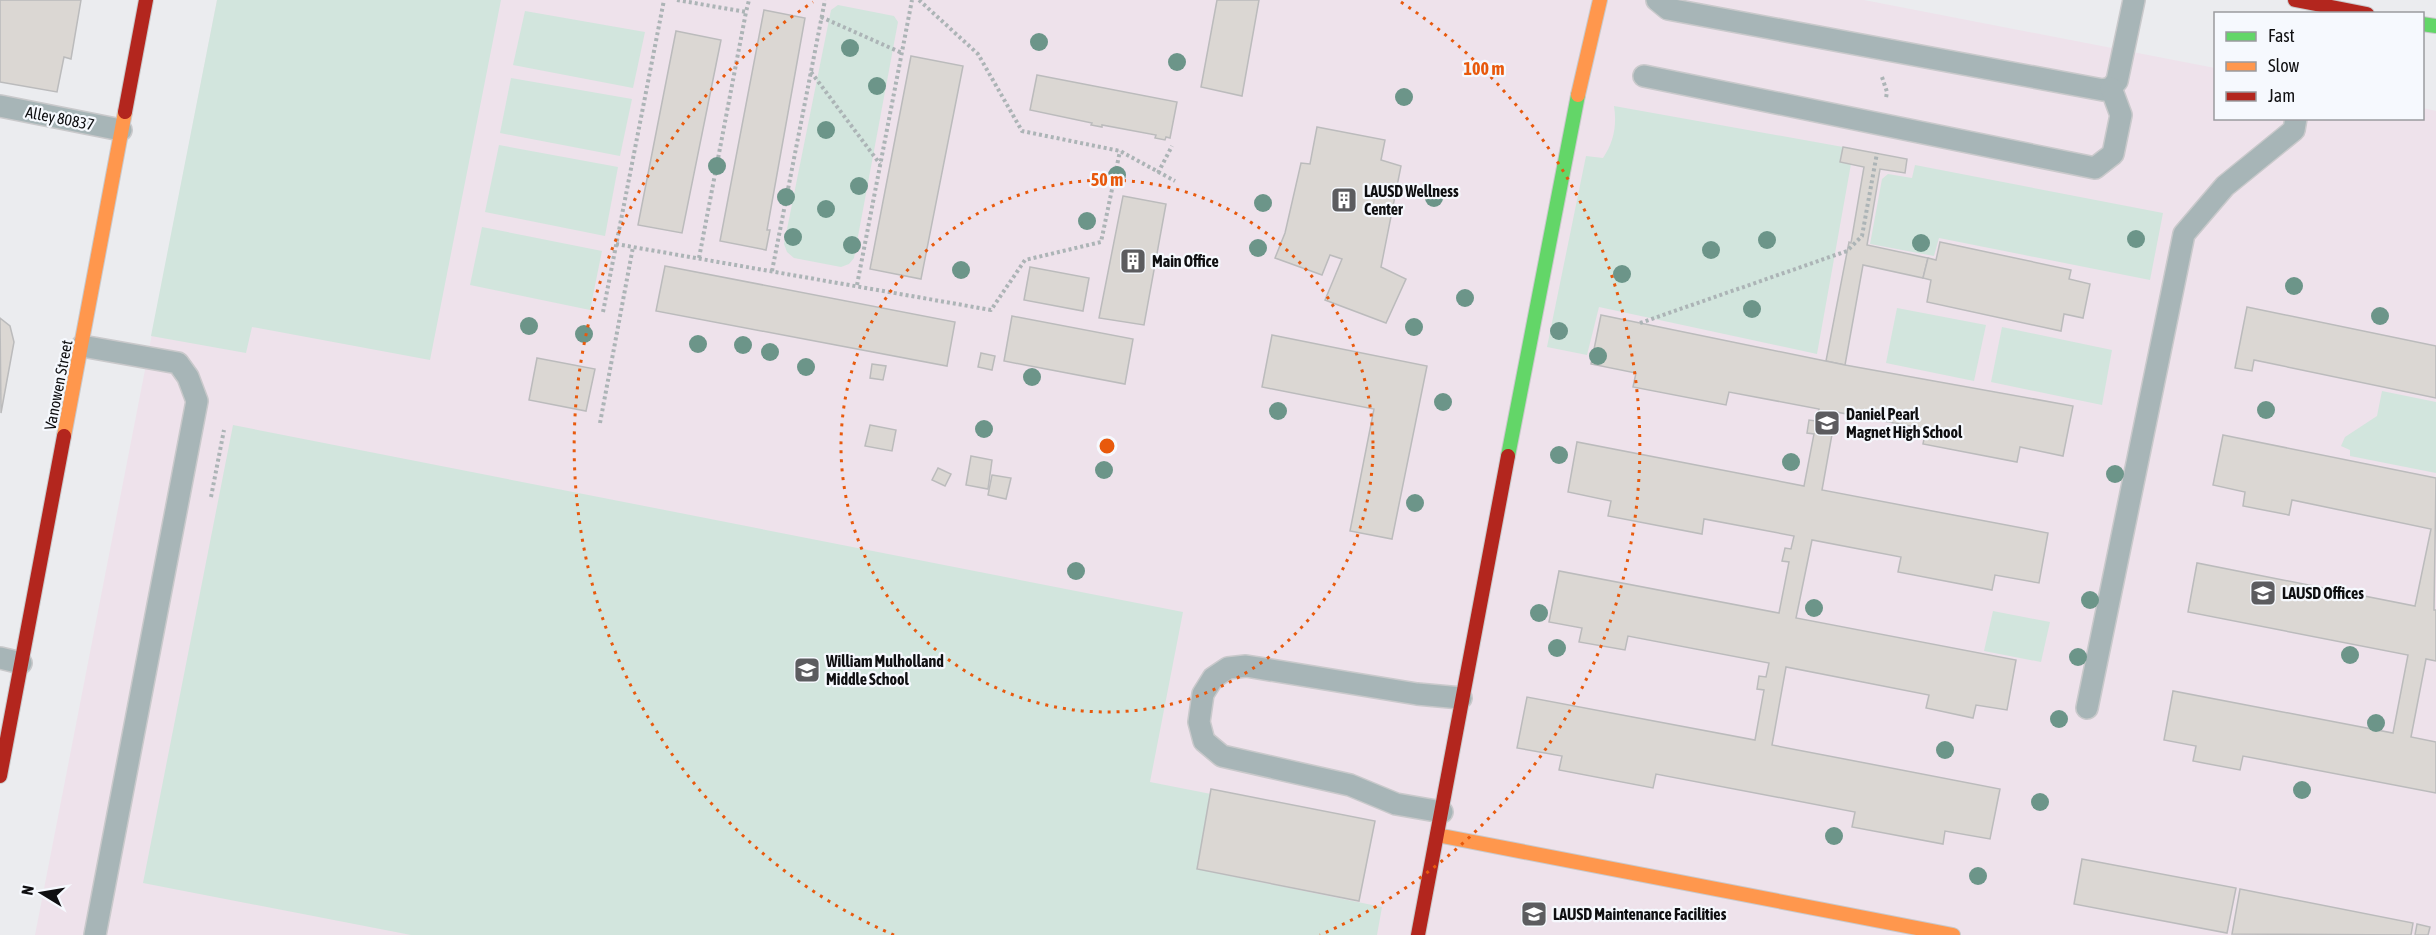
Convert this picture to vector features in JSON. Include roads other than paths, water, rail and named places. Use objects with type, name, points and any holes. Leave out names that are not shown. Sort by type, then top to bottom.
[{"type":"street","name":"Vanowen Street","points":[[0,776],[146,0]]},
{"type":"street","points":[[1418,935],[1541,281],[1586,57],[1600,0]]},
{"type":"street","points":[[2295,0],[2317,9],[2347,12]]},
{"type":"street","points":[[1437,835],[1953,935]]},
{"type":"lane","points":[[1657,0],[1668,9],[2103,90],[2111,88],[2117,81],[2134,0]]},
{"type":"lane","points":[[1644,76],[2095,168],[2113,154],[2121,115],[2111,88]]},
{"type":"lane","name":"Alley 80837","points":[[0,106],[121,130]]},
{"type":"lane","points":[[2086,708],[2143,423],[2184,234],[2225,186],[2294,130],[2296,120]]},
{"type":"lane","points":[[82,346],[178,363],[188,377],[197,401],[95,935]]},
{"type":"lane","points":[[0,658],[21,663]]},
{"type":"lane","points":[[1442,812],[1396,804],[1350,785],[1222,756],[1204,741],[1199,722],[1203,694],[1213,678],[1228,668],[1246,666],[1461,698]]},
{"type":"place","name":"LAUSD Wellness Center","points":[[1344,200]]},
{"type":"place","name":"Main Office","points":[[1133,261]]},
{"type":"place","name":"Daniel Pearl Magnet High School","points":[[1827,423]]},
{"type":"place","name":"LAUSD Offices","points":[[2263,593]]},
{"type":"place","name":"William Mulholland Middle School","points":[[807,670]]},
{"type":"place","name":"LAUSD Maintenance Facilities","points":[[1534,914]]}]
